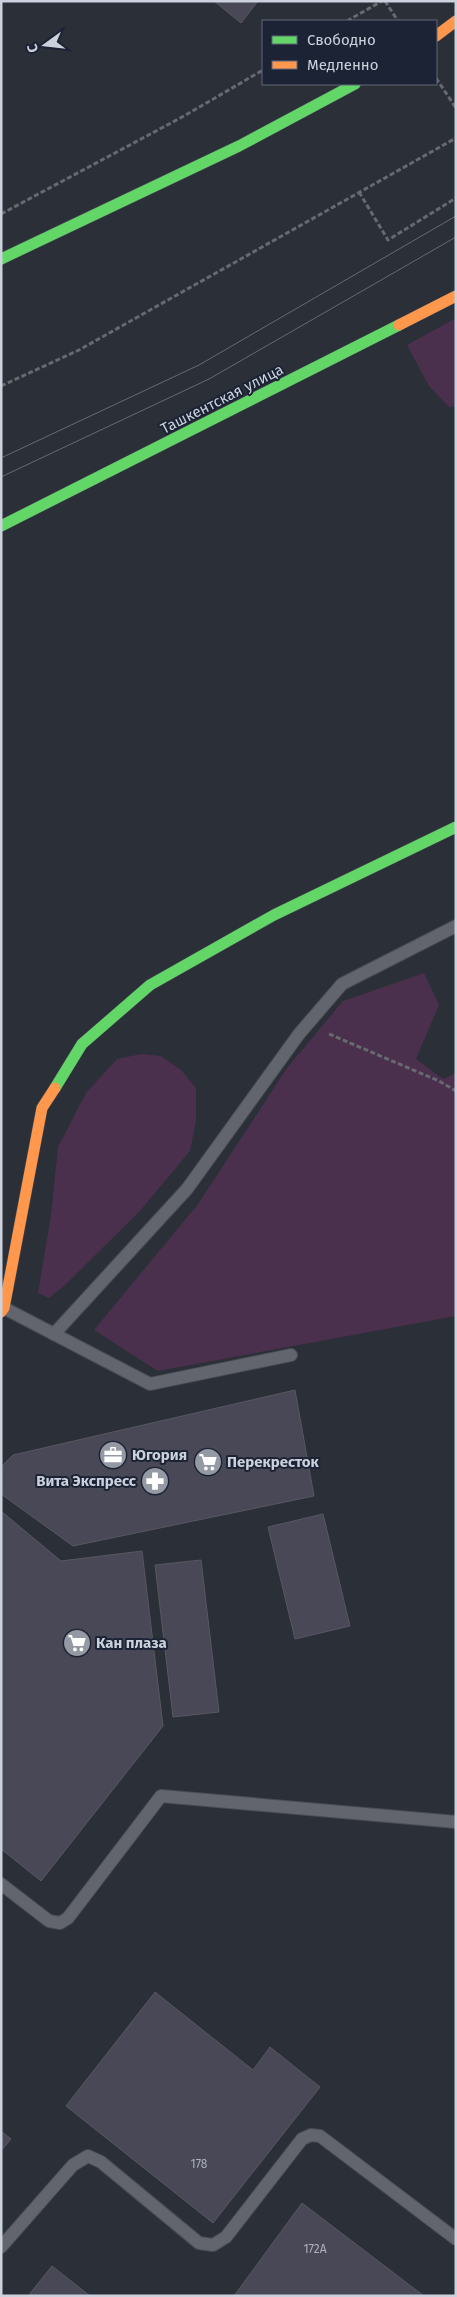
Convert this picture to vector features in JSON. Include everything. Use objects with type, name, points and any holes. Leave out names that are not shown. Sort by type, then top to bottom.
[{"type":"main road","points":[[437,35],[456,21]]},
{"type":"main road","points":[[1,259],[239,146],[353,85]]},
{"type":"main road","name":"Ташкентская улица","points":[[1,526],[456,296]]},
{"type":"main road","points":[[3,1310],[42,1108],[82,1044],[150,985],[274,915],[456,827]]},
{"type":"lane","points":[[54,1334],[187,1189],[306,1025],[342,984],[456,926]]},
{"type":"lane","points":[[3,1310],[150,1384],[291,1355]]},
{"type":"lane","points":[[1,1884],[49,1921],[60,1923],[68,1918],[161,1796],[456,1822]]},
{"type":"lane","points":[[1,2247],[73,2165],[88,2156],[101,2162],[199,2243],[212,2245],[226,2236],[302,2140],[311,2135],[320,2136],[456,2239]]},
{"type":"path","points":[[349,20],[383,1],[397,20]]},
{"type":"path","points":[[1,214],[184,116],[262,71]]},
{"type":"path","points":[[437,80],[456,108]]},
{"type":"path","points":[[1,386],[79,350],[456,138]]},
{"type":"path","points":[[359,192],[388,240],[456,198]]},
{"type":"path","points":[[306,1025],[439,1081],[456,1091]]},
{"type":"shaded area","points":[[456,318],[456,406],[449,407],[429,386],[407,345]]},
{"type":"shaded area","points":[[424,973],[439,1005],[416,1059],[443,1079],[456,1073],[456,1316],[158,1371],[94,1330],[198,1204],[287,1068],[343,1001]]},
{"type":"shaded area","points":[[141,1054],[161,1056],[181,1070],[196,1088],[196,1121],[190,1151],[140,1211],[65,1285],[49,1298],[38,1293],[51,1215],[58,1147],[86,1093],[117,1059]]},
{"type":"building","points":[[214,1],[258,1],[241,23]]},
{"type":"building","points":[[295,1390],[314,1496],[73,1546],[1,1494],[1,1467],[13,1455]]},
{"type":"building","name":"Кан плаза","points":[[1,1511],[61,1561],[142,1551],[163,1726],[41,1881],[1,1849]]},
{"type":"building","points":[[323,1514],[350,1626],[295,1639],[268,1527]]},
{"type":"building","points":[[201,1560],[219,1712],[173,1717],[155,1565]]},
{"type":"building","points":[[155,1992],[253,2070],[270,2047],[320,2087],[213,2223],[66,2106]]},
{"type":"building","points":[[1,2131],[11,2139],[1,2151]]},
{"type":"building","points":[[302,2203],[424,2296],[234,2296]]},
{"type":"building","points":[[52,2266],[90,2296],[28,2296]]},
{"type":"tram line","points":[[1,458],[199,365],[456,216]]},
{"type":"tram line","points":[[1,477],[209,379],[456,237]]},
{"type":"traffic: fast","points":[[1,259],[239,146],[353,85]]},
{"type":"traffic: fast","points":[[1,526],[399,325]]},
{"type":"traffic: fast","points":[[55,1088],[82,1044],[150,985],[274,915],[456,827]]},
{"type":"traffic: slow","points":[[437,35],[456,21]]},
{"type":"traffic: slow","points":[[399,325],[456,296]]},
{"type":"traffic: slow","points":[[1,1312],[4,1308],[42,1108],[55,1088]]},
{"type":"place","name":"Югория","points":[[113,1455]]},
{"type":"place","name":"Перекресток","points":[[208,1462]]},
{"type":"place","name":"Вита Экспресс","points":[[155,1481]]},
{"type":"place","name":"Кан плаза","points":[[77,1643]]}]
